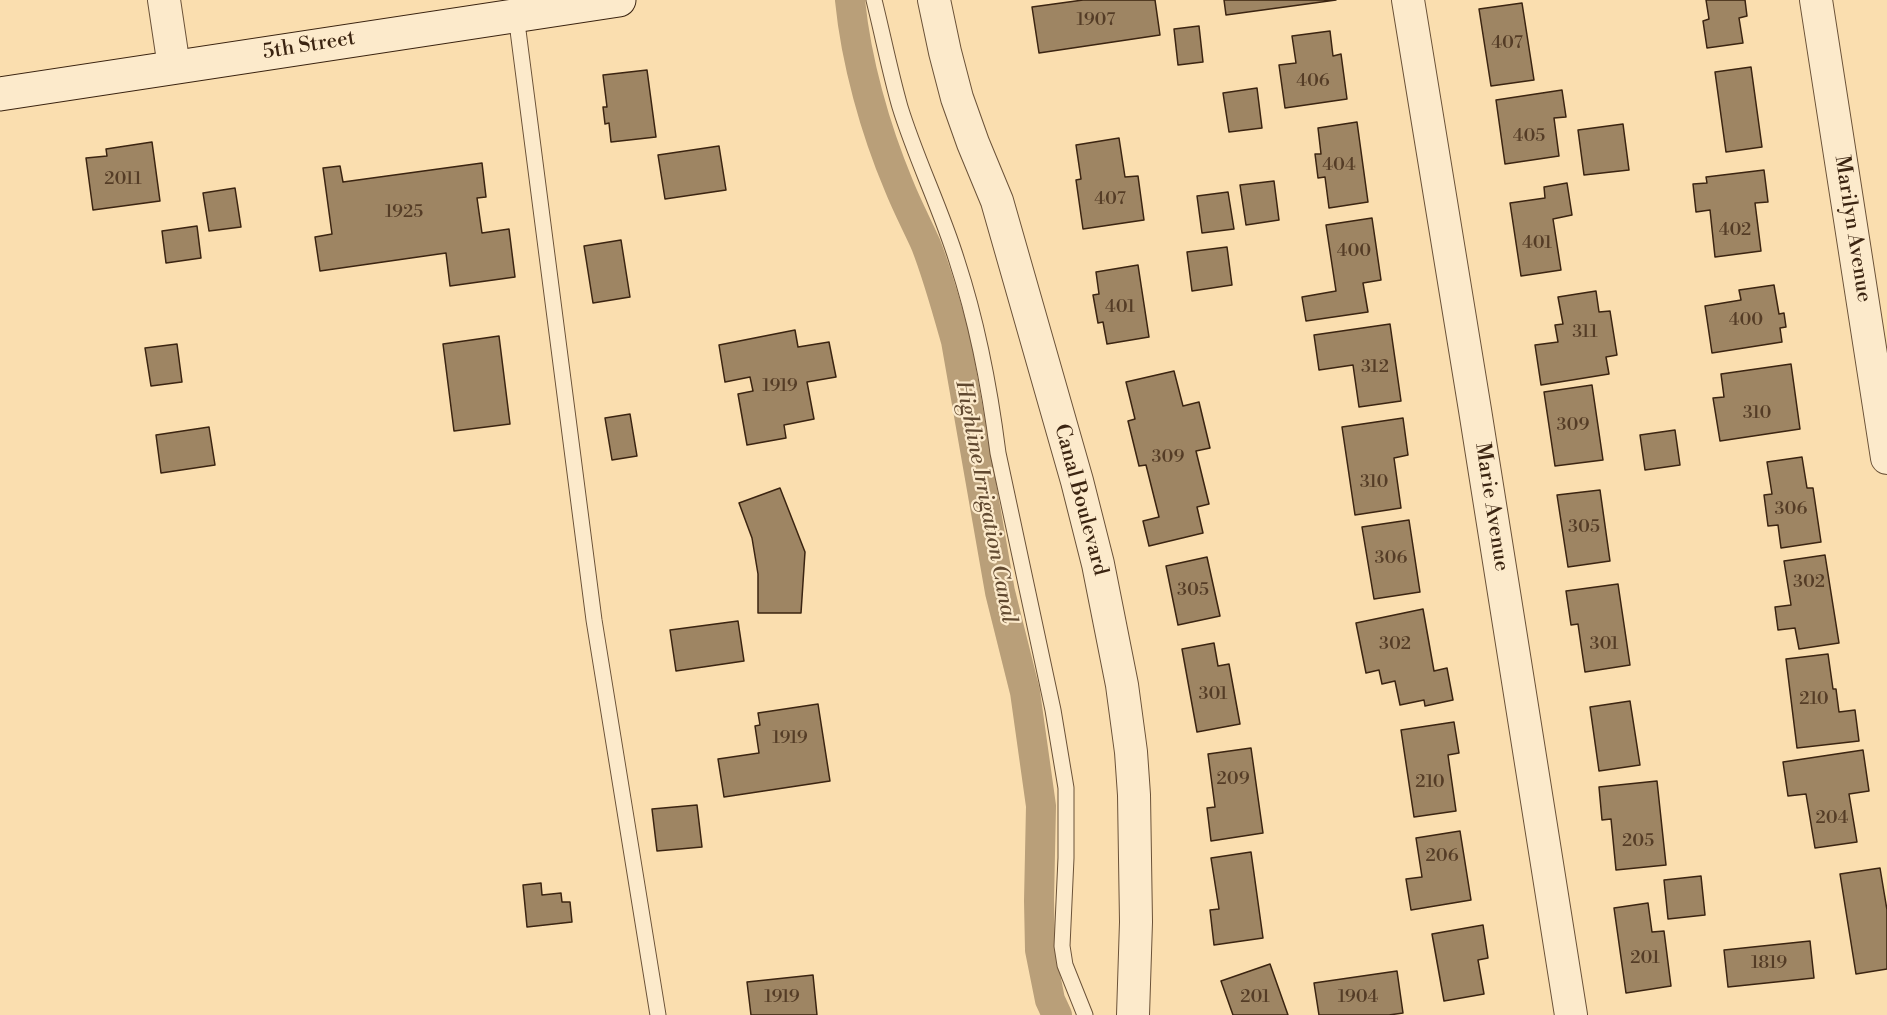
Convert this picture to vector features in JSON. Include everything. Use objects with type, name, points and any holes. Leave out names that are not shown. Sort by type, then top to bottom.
[{"type":"street","points":[[164,0],[174,67]]},
{"type":"street","name":"5th Street","points":[[0,94],[174,67],[515,8],[619,0]]},
{"type":"street","name":"Canal Boulevard","points":[[934,0],[957,98],[997,201],[1077,481],[1101,575],[1122,685],[1134,795],[1136,922],[1133,1015]]},
{"type":"street","name":"Marie Avenue","points":[[1408,0],[1571,1015]]},
{"type":"street","name":"Marilyn Avenue","points":[[1816,0],[1887,458]]},
{"type":"lane","points":[[874,0],[900,107],[958,262],[980,347],[998,453],[1051,700],[1063,768],[1066,788],[1066,820],[1062,946],[1065,965],[1085,1015]]},
{"type":"lane","points":[[515,8],[594,620],[658,1015]]},
{"type":"building","points":[[1083,0],[1155,0],[1160,35],[1039,53],[1032,7]]},
{"type":"building","points":[[1224,0],[1336,0],[1226,15]]},
{"type":"building","points":[[1706,0],[1745,0],[1747,16],[1739,18],[1743,43],[1707,48],[1703,21],[1709,19]]},
{"type":"building","points":[[1522,3],[1534,80],[1491,86],[1479,9]]},
{"type":"building","points":[[1199,26],[1203,62],[1178,65],[1174,29]]},
{"type":"building","points":[[1330,31],[1333,56],[1341,54],[1347,99],[1285,108],[1279,65],[1296,63],[1292,36]]},
{"type":"building","points":[[1751,67],[1762,147],[1726,152],[1715,72]]},
{"type":"building","points":[[647,70],[656,137],[611,142],[609,123],[605,124],[603,107],[607,107],[603,75]]},
{"type":"building","points":[[1257,88],[1262,128],[1229,132],[1223,93]]},
{"type":"building","points":[[1562,90],[1566,117],[1554,118],[1559,156],[1505,164],[1496,100]]},
{"type":"building","points":[[1357,122],[1368,202],[1329,208],[1325,177],[1318,178],[1315,154],[1321,154],[1318,128]]},
{"type":"building","points":[[1623,124],[1629,170],[1584,175],[1578,130]]},
{"type":"building","points":[[1119,138],[1125,177],[1138,176],[1144,220],[1083,229],[1076,180],[1081,179],[1076,145]]},
{"type":"building","points":[[152,142],[160,201],[93,210],[86,158],[107,156],[106,149]]},
{"type":"building","points":[[719,146],[726,190],[665,199],[658,155]]},
{"type":"building","points":[[482,163],[486,197],[477,198],[482,233],[509,229],[515,277],[450,286],[446,253],[320,271],[315,237],[332,234],[323,168],[340,166],[343,182]]},
{"type":"building","points":[[1764,170],[1768,202],[1755,203],[1761,251],[1715,257],[1710,210],[1696,212],[1693,184],[1707,183],[1706,177]]},
{"type":"building","points":[[1274,181],[1279,220],[1246,225],[1240,185]]},
{"type":"building","points":[[1567,183],[1572,215],[1553,219],[1561,270],[1521,276],[1510,203],[1545,198],[1544,187]]},
{"type":"building","points":[[235,188],[241,227],[209,231],[203,193]]},
{"type":"building","points":[[1228,192],[1234,229],[1202,233],[1197,196]]},
{"type":"building","points":[[1372,218],[1381,280],[1363,283],[1368,312],[1306,321],[1302,297],[1336,291],[1326,225]]},
{"type":"building","points":[[197,226],[201,258],[166,263],[162,231]]},
{"type":"building","points":[[621,240],[630,297],[593,303],[584,246]]},
{"type":"building","points":[[1227,247],[1232,285],[1192,291],[1187,252]]},
{"type":"building","points":[[1138,265],[1149,337],[1107,344],[1103,322],[1098,323],[1093,295],[1099,294],[1096,272]]},
{"type":"building","points":[[1774,285],[1779,314],[1784,313],[1786,327],[1780,328],[1782,342],[1712,353],[1705,306],[1741,300],[1739,290]]},
{"type":"building","points":[[1596,291],[1599,312],[1610,311],[1617,355],[1606,357],[1609,374],[1541,385],[1535,345],[1558,342],[1555,325],[1563,324],[1558,297]]},
{"type":"building","points":[[1390,324],[1401,401],[1359,407],[1353,365],[1319,370],[1314,335]]},
{"type":"building","points":[[795,330],[798,347],[829,342],[836,377],[807,382],[814,419],[784,425],[786,438],[747,445],[738,394],[753,391],[750,377],[725,382],[719,345]]},
{"type":"building","points":[[499,336],[510,424],[454,431],[443,344]]},
{"type":"building","points":[[177,344],[182,382],[151,386],[145,348]]},
{"type":"building","points":[[1791,364],[1800,429],[1720,441],[1713,398],[1724,397],[1721,374]]},
{"type":"building","points":[[1174,371],[1183,406],[1199,402],[1210,448],[1196,451],[1209,504],[1197,507],[1203,533],[1149,546],[1143,521],[1159,517],[1146,465],[1139,466],[1128,421],[1135,419],[1126,382]]},
{"type":"building","points":[[1592,385],[1603,460],[1555,466],[1544,392]]},
{"type":"building","points":[[630,414],[637,456],[612,460],[605,418]]},
{"type":"building","points":[[1403,418],[1408,455],[1394,458],[1401,508],[1355,515],[1342,427]]},
{"type":"building","points":[[209,427],[215,465],[161,473],[156,435]]},
{"type":"building","points":[[1675,430],[1680,465],[1645,470],[1640,435]]},
{"type":"building","points":[[1802,457],[1807,488],[1813,488],[1821,542],[1781,548],[1778,525],[1768,526],[1764,495],[1772,494],[1767,462]]},
{"type":"building","points":[[780,488],[805,552],[801,613],[758,613],[758,574],[752,538],[739,503]]},
{"type":"building","points":[[1600,490],[1610,561],[1568,567],[1557,495]]},
{"type":"building","points":[[1409,520],[1420,592],[1374,599],[1362,527]]},
{"type":"building","points":[[1825,555],[1839,643],[1799,649],[1795,628],[1778,630],[1775,607],[1791,605],[1784,561]]},
{"type":"building","points":[[1207,557],[1220,616],[1178,625],[1166,566]]},
{"type":"building","points":[[1618,584],[1630,665],[1585,672],[1578,624],[1571,625],[1566,591]]},
{"type":"building","points":[[1423,609],[1434,671],[1447,668],[1453,700],[1425,706],[1424,700],[1400,705],[1395,681],[1382,684],[1379,670],[1366,673],[1356,623]]},
{"type":"building","points":[[738,621],[744,661],[676,671],[670,630]]},
{"type":"building","points":[[1214,643],[1218,666],[1229,664],[1240,724],[1197,732],[1182,649]]},
{"type":"building","points":[[1828,654],[1839,712],[1855,710],[1859,741],[1797,748],[1786,659]]},
{"type":"building","points":[[1630,701],[1640,765],[1599,771],[1590,707]]},
{"type":"building","points":[[818,704],[830,781],[724,797],[718,759],[759,753],[755,726],[760,725],[758,713]]},
{"type":"building","points":[[1454,722],[1459,753],[1448,755],[1456,811],[1414,817],[1401,730]]},
{"type":"building","points":[[1251,748],[1263,833],[1211,841],[1207,808],[1215,807],[1208,754]]},
{"type":"building","points":[[1863,750],[1869,791],[1849,794],[1857,842],[1815,848],[1806,794],[1788,796],[1783,762]]},
{"type":"building","points":[[1657,781],[1666,865],[1616,870],[1611,819],[1602,820],[1599,787]]},
{"type":"building","points":[[697,805],[702,847],[657,851],[652,809]]},
{"type":"building","points":[[1460,831],[1471,900],[1411,910],[1406,879],[1422,877],[1416,838]]},
{"type":"building","points":[[1251,852],[1263,938],[1214,945],[1210,910],[1219,909],[1211,858]]},
{"type":"building","points":[[1880,868],[1887,910],[1887,969],[1856,974],[1840,874]]},
{"type":"building","points":[[1701,876],[1705,915],[1668,919],[1664,880]]},
{"type":"building","points":[[541,883],[542,895],[561,893],[562,902],[570,902],[572,922],[527,927],[523,885]]},
{"type":"building","points":[[1648,903],[1652,932],[1664,931],[1671,986],[1626,993],[1614,908]]},
{"type":"building","points":[[1483,925],[1488,958],[1478,960],[1484,994],[1444,1001],[1432,934]]},
{"type":"building","points":[[1810,941],[1814,978],[1728,987],[1724,950]]},
{"type":"building","points":[[1270,964],[1288,1015],[1233,1015],[1221,981]]},
{"type":"building","points":[[1397,971],[1403,1013],[1319,1015],[1314,983]]},
{"type":"building","points":[[813,975],[817,1015],[751,1015],[747,982]]},
{"type":"waterway","name":"Highline Irrigation Canal","points":[[850,0],[862,71],[882,141],[899,186],[926,245],[956,341],[1000,592],[1025,692],[1041,806],[1040,950],[1050,1000],[1057,1015]]}]
